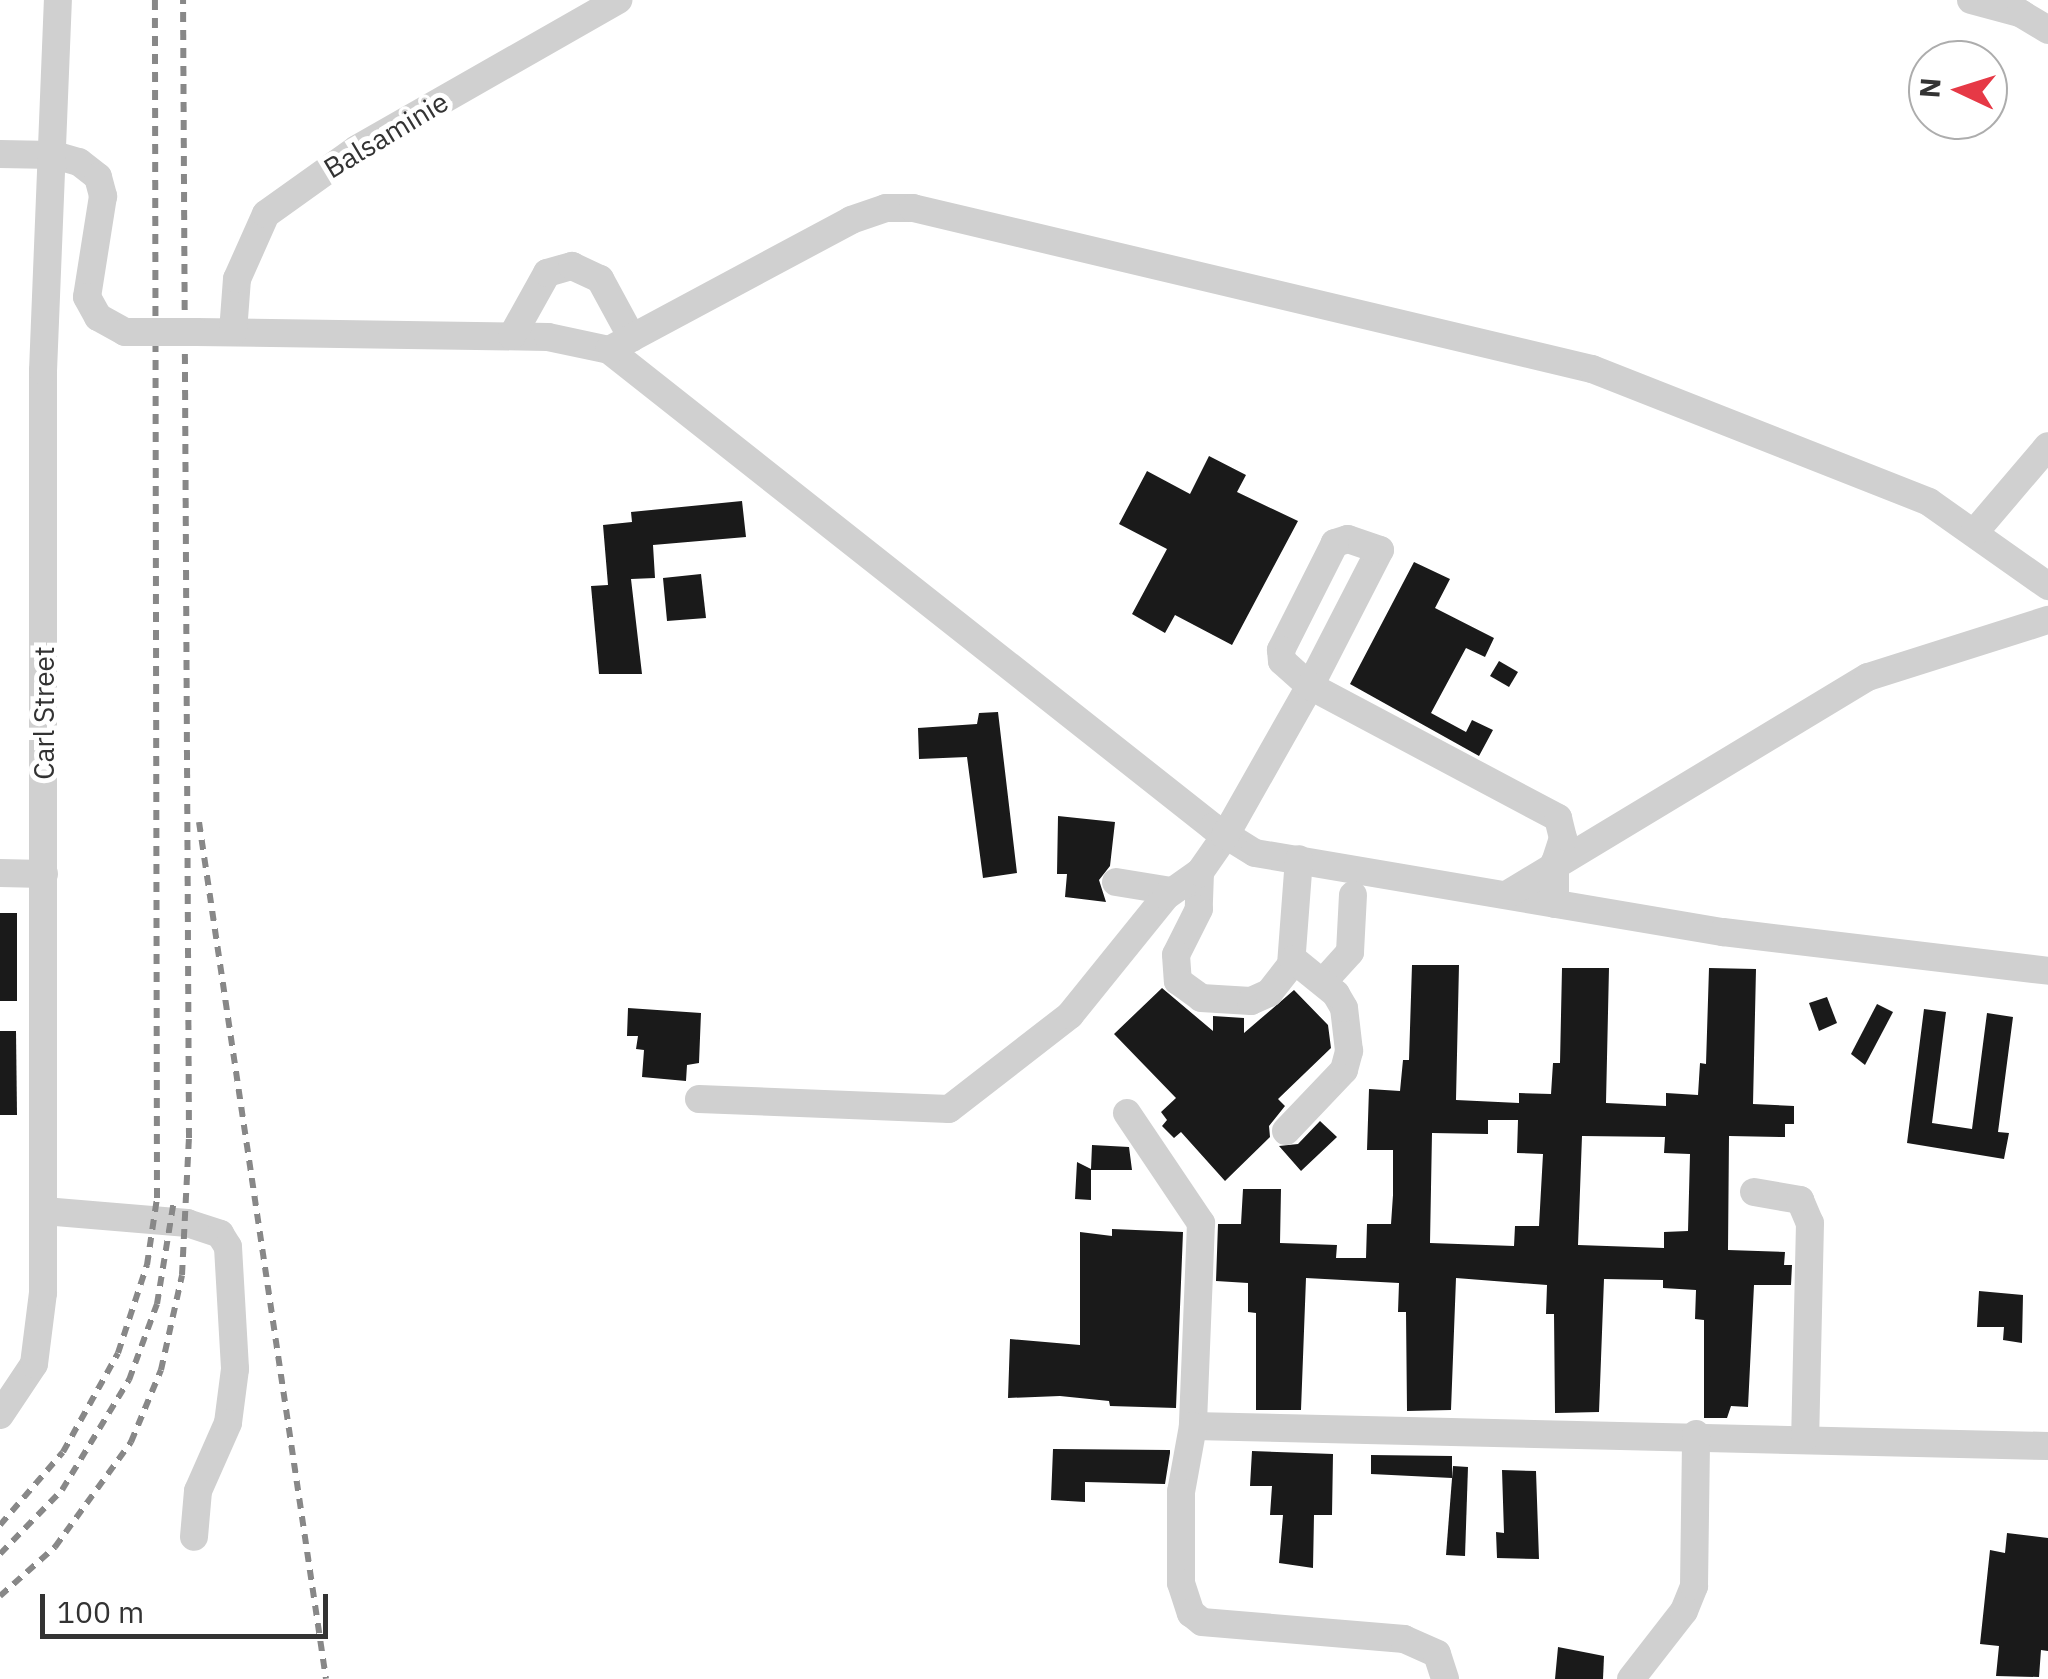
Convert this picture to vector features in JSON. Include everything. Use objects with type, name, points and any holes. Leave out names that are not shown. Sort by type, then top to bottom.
[{"type":"street","name":"Carl Street","points":[[0,1415],[24,1384],[40,1338],[44,1210],[43,370],[58,0]]},
{"type":"street","name":"Balsaminie","points":[[233,332],[237,280],[266,214],[357,149],[618,0]]},
{"type":"street","points":[[1971,0],[2020,13],[2048,30]]},
{"type":"street","points":[[0,154],[54,155],[79,162],[102,183],[87,297],[98,318],[125,332],[512,336],[621,344],[1226,836],[1256,853],[1758,937],[2043,972]]},
{"type":"street","points":[[621,344],[851,220],[886,208],[913,208],[1592,369],[1929,502],[2048,586]]},
{"type":"street","points":[[512,336],[547,273],[572,266],[600,279],[621,344]]},
{"type":"street","points":[[1974,533],[2048,446]]},
{"type":"street","points":[[698,1099],[960,1105],[1090,997],[1171,891],[1200,872],[1226,836],[1310,686],[1380,550],[1358,541],[1335,543],[1280,650],[1282,662],[1310,686],[1558,818],[1564,838],[1555,862],[1555,904]]},
{"type":"street","points":[[1508,894],[1555,862],[1623,828],[1868,677],[2048,620]]},
{"type":"street","points":[[1200,872],[1199,909],[1174,966],[1188,992],[1251,1001],[1276,986],[1293,959],[1299,859]]},
{"type":"street","points":[[0,874],[44,874]]},
{"type":"street","points":[[1116,882],[1171,891]]},
{"type":"street","points":[[1324,981],[1350,952],[1353,894]]},
{"type":"street","points":[[1286,1131],[1346,1063],[1344,1008],[1324,981],[1293,959]]},
{"type":"street","points":[[1127,1113],[1201,1223],[1193,1426],[1181,1507],[1180,1583],[1191,1614],[1202,1622],[1404,1639],[1438,1654],[1445,1679]]},
{"type":"street","points":[[1754,1192],[1800,1200],[1810,1223],[1805,1437]]},
{"type":"street","points":[[44,1210],[187,1222],[220,1234],[228,1248],[235,1369],[228,1422],[198,1491],[194,1537]]},
{"type":"street","points":[[1193,1426],[1696,1434],[2048,1446]]},
{"type":"street","points":[[1631,1679],[1684,1612],[1694,1586],[1696,1434]]},
{"type":"building","points":[[1209,456],[1246,475],[1237,492],[1298,521],[1232,645],[1175,615],[1165,633],[1132,614],[1167,549],[1119,524],[1147,471],[1190,494]]},
{"type":"building","points":[[742,501],[746,537],[653,545],[655,578],[631,579],[642,674],[599,674],[591,586],[608,585],[603,525],[632,522],[631,512]]},
{"type":"building","points":[[1414,562],[1450,579],[1435,608],[1494,638],[1485,657],[1466,648],[1431,713],[1466,732],[1472,720],[1493,730],[1479,756],[1350,684]]},
{"type":"building","points":[[701,574],[706,618],[667,621],[663,578]]},
{"type":"building","points":[[1499,661],[1518,672],[1509,687],[1490,676]]},
{"type":"building","points":[[998,712],[1017,873],[983,878],[967,757],[919,759],[918,728],[977,724],[979,713]]},
{"type":"building","points":[[1058,816],[1115,822],[1110,866],[1099,880],[1106,902],[1065,897],[1067,874],[1057,874]]},
{"type":"building","points":[[0,913],[17,913],[17,1001],[0,1001]]},
{"type":"building","points":[[1412,965],[1459,965],[1456,1100],[1519,1103],[1519,1093],[1551,1094],[1553,1063],[1560,1063],[1562,968],[1609,968],[1606,1103],[1666,1106],[1666,1093],[1698,1095],[1700,1063],[1706,1064],[1709,968],[1756,969],[1753,1104],[1794,1106],[1794,1124],[1785,1124],[1785,1137],[1729,1136],[1728,1250],[1785,1252],[1784,1265],[1792,1265],[1791,1285],[1754,1285],[1748,1407],[1731,1406],[1727,1418],[1704,1418],[1704,1320],[1695,1319],[1696,1290],[1663,1288],[1663,1280],[1604,1279],[1599,1412],[1555,1413],[1554,1314],[1546,1314],[1547,1285],[1456,1278],[1451,1410],[1407,1411],[1406,1312],[1398,1312],[1399,1283],[1306,1278],[1301,1410],[1256,1410],[1256,1313],[1248,1312],[1248,1283],[1216,1281],[1218,1224],[1241,1224],[1243,1189],[1281,1189],[1280,1243],[1337,1245],[1336,1258],[1366,1258],[1367,1224],[1391,1224],[1393,1195],[1393,1150],[1367,1150],[1369,1089],[1400,1091],[1403,1060],[1409,1060]],"holes":[[[1488,1120],[1518,1120],[1517,1153],[1543,1154],[1539,1226],[1515,1226],[1514,1246],[1430,1243],[1432,1133],[1488,1134]],[[1582,1136],[1665,1137],[1664,1153],[1690,1154],[1688,1231],[1664,1232],[1664,1248],[1578,1245]]]},
{"type":"building","points":[[1162,988],[1213,1031],[1213,1016],[1244,1018],[1244,1033],[1294,990],[1328,1025],[1331,1048],[1278,1099],[1285,1106],[1269,1126],[1270,1137],[1225,1181],[1181,1132],[1174,1138],[1162,1126],[1167,1120],[1161,1112],[1176,1098],[1114,1034]]},
{"type":"building","points":[[1827,997],[1837,1023],[1819,1031],[1809,1003]]},
{"type":"building","points":[[1877,1004],[1893,1012],[1865,1065],[1851,1054]]},
{"type":"building","points":[[628,1008],[701,1013],[699,1063],[687,1065],[686,1081],[642,1077],[644,1050],[636,1049],[638,1036],[627,1036]]},
{"type":"building","points":[[1924,1009],[1946,1012],[1932,1123],[1972,1129],[1987,1013],[2013,1017],[1998,1132],[2009,1133],[2004,1159],[1907,1143]]},
{"type":"building","points":[[0,1031],[16,1031],[17,1115],[0,1115]]},
{"type":"building","points":[[1320,1121],[1337,1137],[1301,1171],[1279,1146],[1298,1144]]},
{"type":"building","points":[[1092,1145],[1129,1147],[1132,1170],[1091,1170],[1091,1200],[1075,1199],[1077,1162],[1091,1169]]},
{"type":"building","points":[[1112,1229],[1183,1232],[1176,1408],[1110,1406],[1109,1401],[1060,1396],[1008,1398],[1010,1339],[1080,1345],[1080,1232],[1112,1236]]},
{"type":"building","points":[[1979,1291],[2023,1295],[2022,1343],[2003,1340],[2004,1327],[1977,1327]]},
{"type":"building","points":[[1053,1449],[1170,1450],[1165,1484],[1085,1482],[1085,1502],[1051,1500]]},
{"type":"building","points":[[1252,1451],[1333,1454],[1332,1515],[1314,1515],[1313,1568],[1279,1563],[1283,1515],[1270,1515],[1272,1486],[1250,1486]]},
{"type":"building","points":[[1371,1455],[1452,1456],[1452,1478],[1371,1474]]},
{"type":"building","points":[[1453,1466],[1468,1467],[1465,1556],[1446,1555]]},
{"type":"building","points":[[1502,1470],[1536,1471],[1539,1559],[1497,1558],[1496,1532],[1504,1533]]},
{"type":"building","points":[[2007,1533],[2048,1538],[2048,1651],[2041,1650],[2039,1677],[1996,1676],[1999,1646],[1980,1644],[1990,1550],[2005,1553]]},
{"type":"building","points":[[1558,1647],[1604,1656],[1603,1679],[1555,1679]]},
{"type":"railway","points":[[0,1525],[63,1452],[118,1353],[147,1265],[157,1198],[155,0]]},
{"type":"railway","points":[[0,1596],[55,1547],[131,1442],[161,1370],[182,1275],[189,1138],[183,0]]},
{"type":"railway","points":[[199,822],[326,1679]]},
{"type":"railway","points":[[0,1554],[62,1490],[129,1380],[157,1304],[174,1200]]}]
